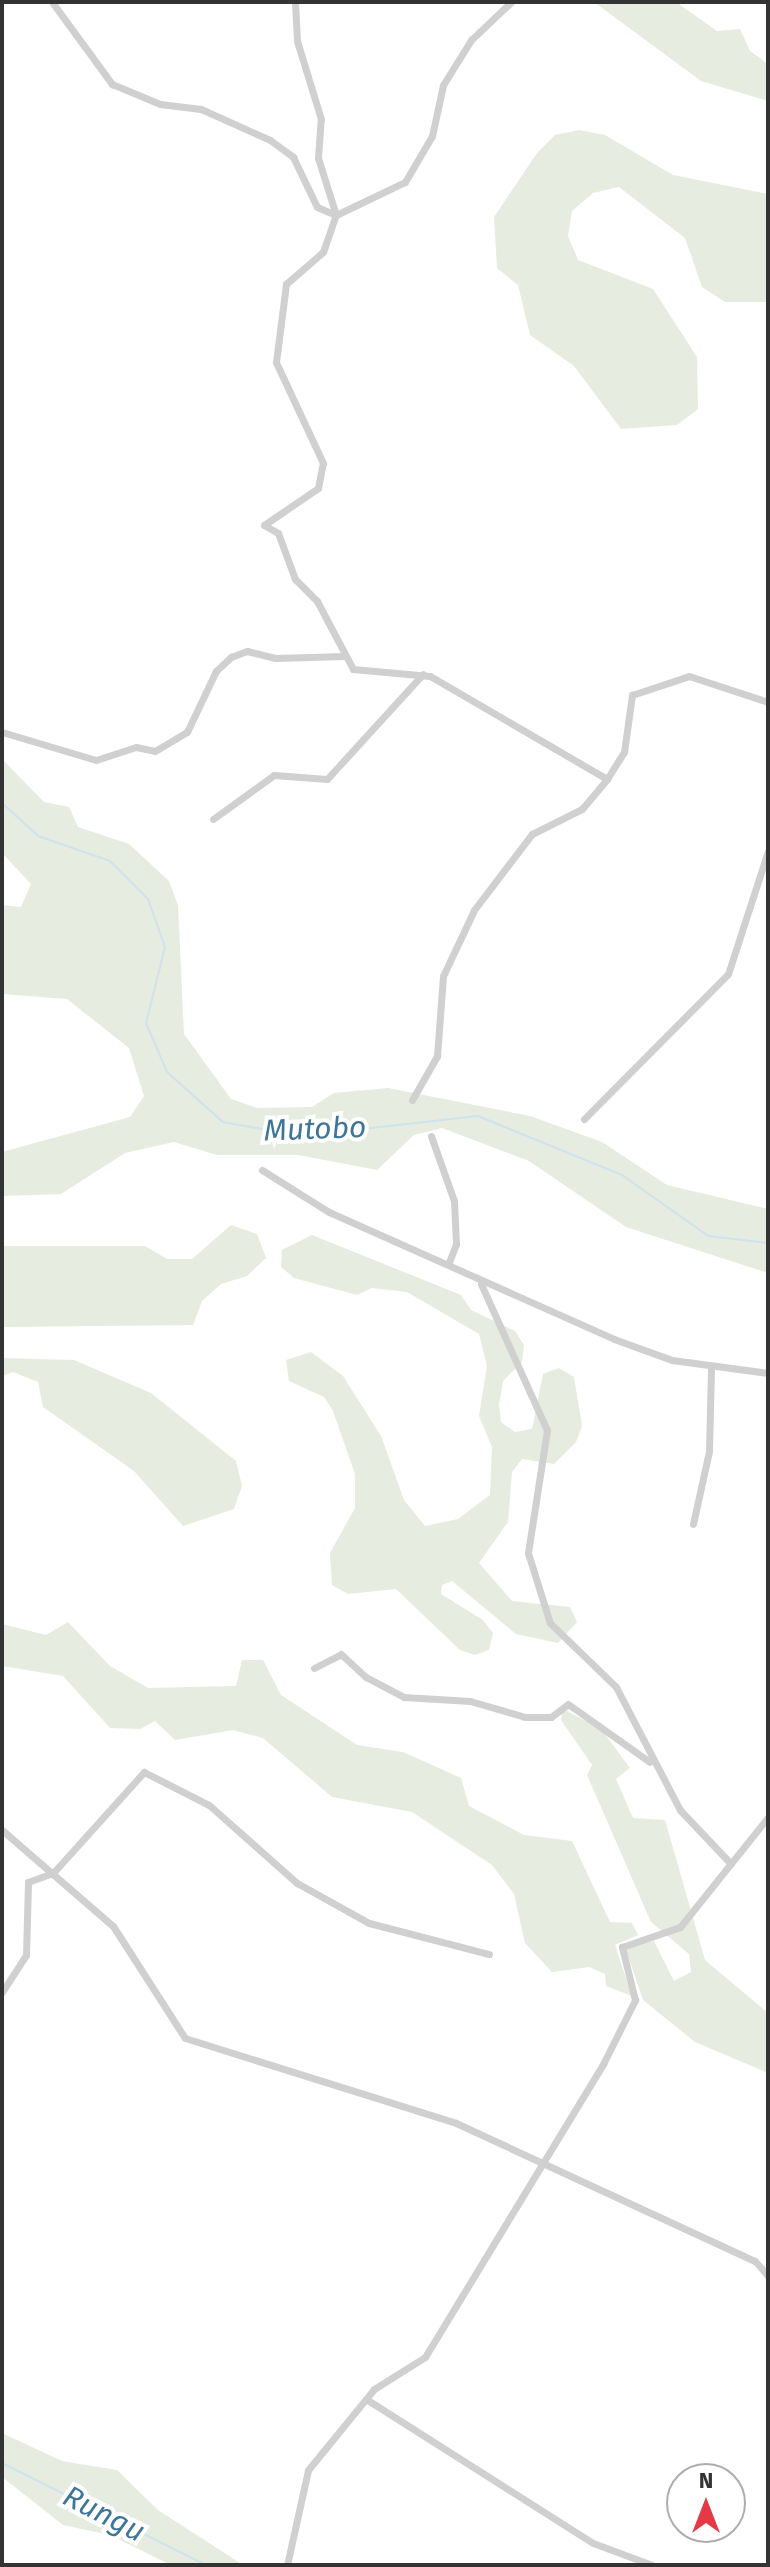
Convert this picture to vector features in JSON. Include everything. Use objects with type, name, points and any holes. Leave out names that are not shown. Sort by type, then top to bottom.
[{"type":"street","points":[[52,2],[112,84],[160,104],[201,109],[270,140],[293,157],[317,207],[336,215],[405,182],[432,136],[443,85],[471,40],[511,2]]},
{"type":"street","points":[[295,2],[297,41],[321,119],[318,158],[336,215],[323,252],[286,284],[276,337],[276,362],[323,463],[318,488],[264,525],[278,533],[295,579],[317,601],[345,656],[357,671],[423,674],[607,779]]},
{"type":"street","points":[[2,732],[96,760],[136,747],[155,751],[187,732],[216,671],[231,657],[247,651],[275,658],[345,656]]},
{"type":"street","points":[[213,819],[274,775],[327,779],[423,674]]},
{"type":"street","points":[[412,1100],[437,1056],[443,976],[474,910],[532,834],[582,809],[607,779],[624,752],[628,700],[637,692],[689,676],[768,702]]},
{"type":"street","points":[[584,1119],[728,974],[768,851]]},
{"type":"street","points":[[431,1136],[454,1201],[456,1244],[448,1265]]},
{"type":"street","points":[[262,1170],[329,1212],[448,1265],[481,1284],[543,1301],[643,1351],[711,1368],[768,1373]]},
{"type":"street","points":[[481,1284],[547,1430],[528,1553],[548,1618],[616,1687],[652,1763],[680,1810],[731,1864]]},
{"type":"street","points":[[693,1524],[709,1451],[711,1368]]},
{"type":"street","points":[[314,1668],[341,1654],[404,1697],[470,1701],[525,1717],[551,1717],[568,1704],[652,1763]]},
{"type":"street","points":[[53,1873],[138,1775],[149,1773],[209,1805],[297,1883],[369,1923],[489,1954]]},
{"type":"street","points":[[287,2565],[305,2475],[366,2399],[425,2357],[635,2000],[622,1947],[680,1927],[767,1820]]},
{"type":"street","points":[[2,1830],[53,1873],[134,1951],[185,2038],[417,2108],[755,2261],[768,2276]]},
{"type":"street","points":[[2,1992],[29,1942],[24,1888],[41,1872],[53,1873]]},
{"type":"street","points":[[366,2399],[593,2543],[652,2565]]},
{"type":"shaded area","points":[[594,2],[676,2],[717,31],[740,29],[750,51],[768,64],[768,101],[701,81]]},
{"type":"shaded area","points":[[579,130],[605,135],[673,175],[768,194],[768,302],[725,302],[702,287],[685,238],[619,187],[593,193],[572,211],[568,236],[578,260],[653,289],[697,357],[698,409],[677,425],[621,429],[574,366],[530,335],[518,285],[497,268],[494,217],[537,153],[555,135]]},
{"type":"shaded area","points":[[2,759],[44,802],[69,807],[78,827],[129,844],[169,881],[178,905],[184,1034],[231,1099],[257,1108],[312,1107],[334,1093],[388,1088],[530,1116],[602,1142],[667,1185],[768,1209],[768,1273],[626,1227],[529,1161],[442,1128],[414,1135],[377,1170],[298,1155],[217,1155],[174,1142],[125,1153],[61,1194],[2,1196],[2,1152],[130,1117],[144,1096],[129,1048],[67,999],[2,994],[2,905],[21,907],[31,884],[2,853]]},
{"type":"shaded area","points":[[231,1225],[257,1234],[266,1258],[247,1276],[221,1284],[202,1301],[193,1325],[2,1327],[2,1246],[145,1246],[167,1259],[192,1259]]},
{"type":"shaded area","points":[[312,1235],[461,1295],[471,1310],[515,1331],[524,1345],[522,1362],[503,1381],[499,1405],[501,1422],[515,1432],[532,1429],[543,1374],[559,1368],[574,1377],[582,1426],[576,1442],[554,1464],[522,1459],[512,1472],[508,1522],[479,1563],[512,1601],[570,1607],[577,1622],[558,1643],[516,1634],[452,1581],[442,1585],[441,1594],[483,1620],[493,1633],[489,1650],[475,1655],[460,1650],[396,1589],[348,1594],[332,1585],[330,1553],[355,1508],[355,1474],[333,1411],[324,1397],[289,1381],[286,1360],[311,1352],[343,1376],[381,1436],[404,1500],[425,1526],[458,1519],[490,1495],[492,1447],[479,1416],[487,1366],[479,1334],[407,1292],[372,1288],[357,1295],[294,1278],[281,1267],[282,1250]]},
{"type":"shaded area","points":[[2,1358],[74,1360],[151,1393],[236,1461],[242,1486],[234,1509],[183,1526],[134,1471],[43,1407],[38,1382],[13,1372],[2,1376]]},
{"type":"shaded area","points":[[68,1622],[110,1666],[148,1688],[236,1686],[242,1660],[263,1660],[281,1695],[357,1745],[403,1752],[461,1778],[469,1806],[524,1835],[572,1841],[610,1922],[632,1923],[638,1935],[615,1945],[632,1996],[606,1986],[605,1974],[589,1967],[552,1972],[525,1943],[514,1894],[492,1865],[412,1812],[332,1797],[263,1738],[233,1730],[175,1740],[155,1721],[140,1729],[110,1728],[63,1676],[2,1666],[2,1624],[46,1635]]},
{"type":"shaded area","points":[[563,1709],[601,1729],[630,1768],[616,1779],[633,1818],[665,1820],[705,1960],[768,2013],[768,2073],[695,2042],[643,2000],[625,1947],[654,1941],[674,1981],[691,1972],[689,1954],[651,1922],[587,1775],[592,1765],[561,1720]]},
{"type":"shaded area","points":[[2,2433],[62,2461],[117,2470],[158,2510],[243,2565],[171,2565],[110,2535],[63,2525],[2,2477]]},
{"type":"waterway","name":"Mutobo","points":[[2,803],[38,836],[110,861],[148,899],[165,947],[146,1023],[167,1072],[223,1122],[300,1136],[478,1116],[622,1175],[708,1236],[768,1243]]},
{"type":"waterway","name":"Rungu","points":[[2,2463],[206,2565]]}]
